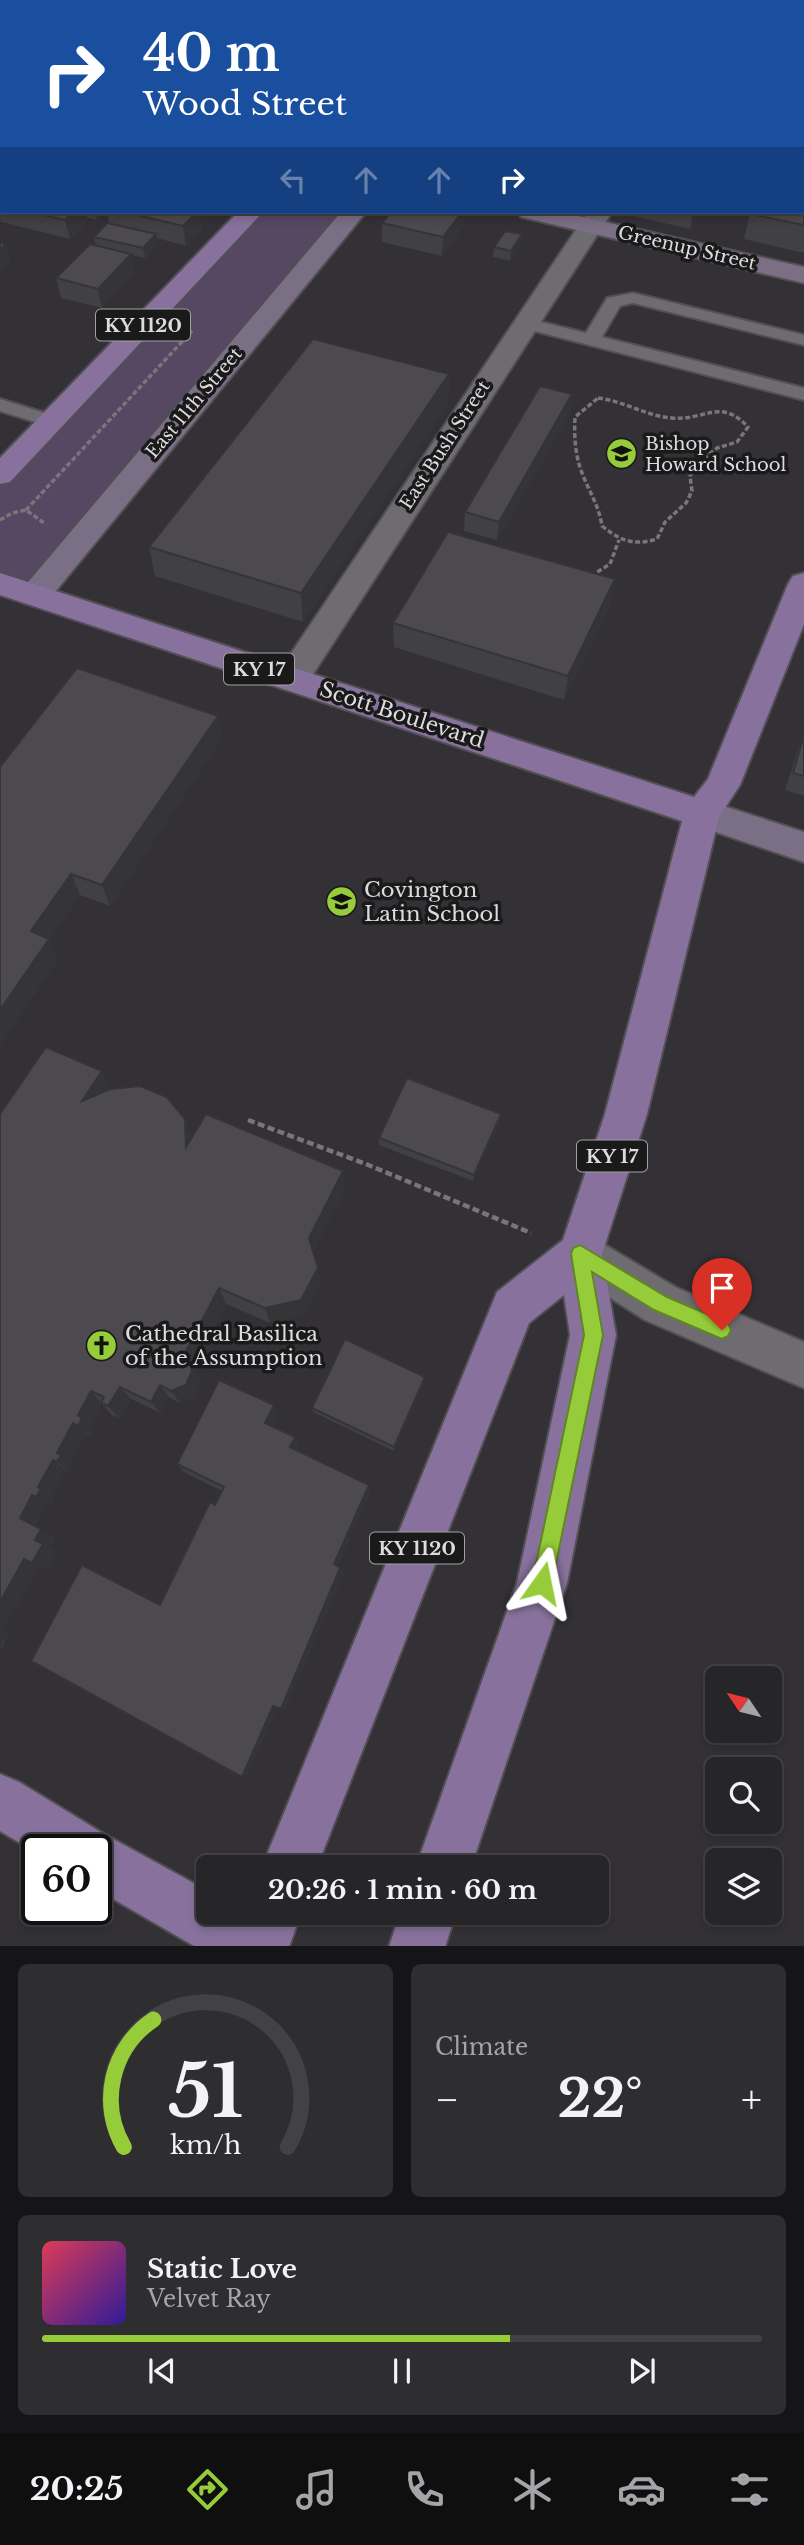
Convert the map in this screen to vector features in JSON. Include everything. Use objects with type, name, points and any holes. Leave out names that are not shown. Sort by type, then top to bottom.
[{"type":"main road","name":"KY 1120","points":[[0,475],[249,214]]},
{"type":"main road","name":"East 11th Street","points":[[35,595],[352,214]]},
{"type":"main road","name":"Greenup Street","points":[[549,214],[595,219],[804,275]]},
{"type":"main road","name":"Scott Boulevard","points":[[0,584],[804,847]]},
{"type":"main road","name":"KY 17","points":[[448,1855],[542,1583],[593,1335],[580,1254],[626,1114],[702,813],[723,785],[804,584]]},
{"type":"main road","name":"KY 1120","points":[[295,1855],[513,1308],[580,1254]]},
{"type":"main road","points":[[0,1801],[56,1834]]},
{"type":"main road","points":[[112,1867],[249,1946]]},
{"type":"main road","points":[[260,1946],[268,1925]]},
{"type":"main road","points":[[417,1946],[424,1925]]},
{"type":"street","name":"East Bush Street","points":[[292,679],[595,219]]},
{"type":"street","points":[[580,1254],[661,1304],[804,1364]]},
{"type":"lane","points":[[592,339],[613,302],[633,298],[804,340]]},
{"type":"lane","points":[[525,323],[800,393],[804,372]]},
{"type":"lane","points":[[0,405],[51,421]]},
{"type":"path","points":[[0,520],[12,513],[26,510],[195,328]]},
{"type":"path","points":[[598,398],[614,398],[662,415],[683,418],[713,409],[741,419],[748,427],[744,435],[737,442],[717,448],[697,464],[690,476],[692,491],[686,503],[665,522],[657,539],[637,545],[620,540],[602,526],[600,507],[578,464],[575,417],[585,407],[598,398]]},
{"type":"path","points":[[26,510],[43,523],[46,530]]},
{"type":"path","points":[[587,579],[610,564],[620,540]]},
{"type":"path","points":[[247,1120],[366,1164],[580,1254]]},
{"type":"shaded area","points":[[249,214],[352,214],[35,595],[0,584],[0,475]]},
{"type":"building","points":[[40,214],[72,214],[65,220]]},
{"type":"building","points":[[132,214],[195,214],[183,226]]},
{"type":"building","points":[[389,214],[460,214],[443,237],[382,223]]},
{"type":"building","points":[[750,214],[804,214],[804,225]]},
{"type":"building","points":[[107,223],[156,234],[143,248],[94,237]]},
{"type":"building","points":[[505,231],[522,234],[511,251],[494,247]]},
{"type":"building","points":[[90,244],[131,254],[98,289],[56,278]]},
{"type":"building","points":[[313,339],[449,374],[301,593],[149,547]]},
{"type":"building","points":[[540,386],[572,394],[499,522],[465,512]]},
{"type":"building","points":[[448,532],[615,579],[568,676],[393,623]]},
{"type":"building","points":[[77,668],[218,716],[102,885],[71,874],[31,931],[49,939],[0,1010],[0,767]]},
{"type":"building","points":[[804,735],[804,776],[793,773]]},
{"type":"building","name":"Cathedral Basilica of the Assumption","points":[[46,1047],[102,1071],[82,1101],[110,1089],[140,1086],[167,1097],[185,1119],[186,1147],[206,1114],[343,1171],[309,1238],[318,1268],[301,1300],[265,1308],[219,1288],[184,1355],[189,1358],[192,1371],[186,1385],[171,1391],[160,1385],[151,1402],[120,1387],[108,1406],[101,1403],[104,1397],[91,1391],[78,1415],[82,1418],[78,1426],[73,1423],[57,1453],[61,1455],[57,1462],[53,1460],[38,1487],[41,1489],[36,1497],[32,1495],[20,1518],[41,1529],[35,1540],[43,1544],[32,1563],[24,1559],[0,1602],[0,1114]]},
{"type":"building","points":[[407,1078],[501,1114],[474,1175],[379,1138]]},
{"type":"building","points":[[345,1339],[425,1377],[394,1447],[312,1408]]},
{"type":"building","points":[[219,1380],[274,1405],[265,1423],[295,1437],[290,1447],[369,1485],[334,1564],[340,1568],[281,1709],[273,1706],[242,1777],[31,1661],[82,1565],[160,1605],[210,1502],[215,1505],[224,1487],[177,1464]]},
{"type":"place","name":"Bishop Howard School","points":[[622,454]]},
{"type":"place","name":"Covington Latin School","points":[[341,902]]},
{"type":"place","name":"Cathedral Basilica of the Assumption","points":[[102,1346]]},
{"type":"route","points":[[542,1583],[593,1335],[580,1254],[661,1304],[722,1330]]}]
